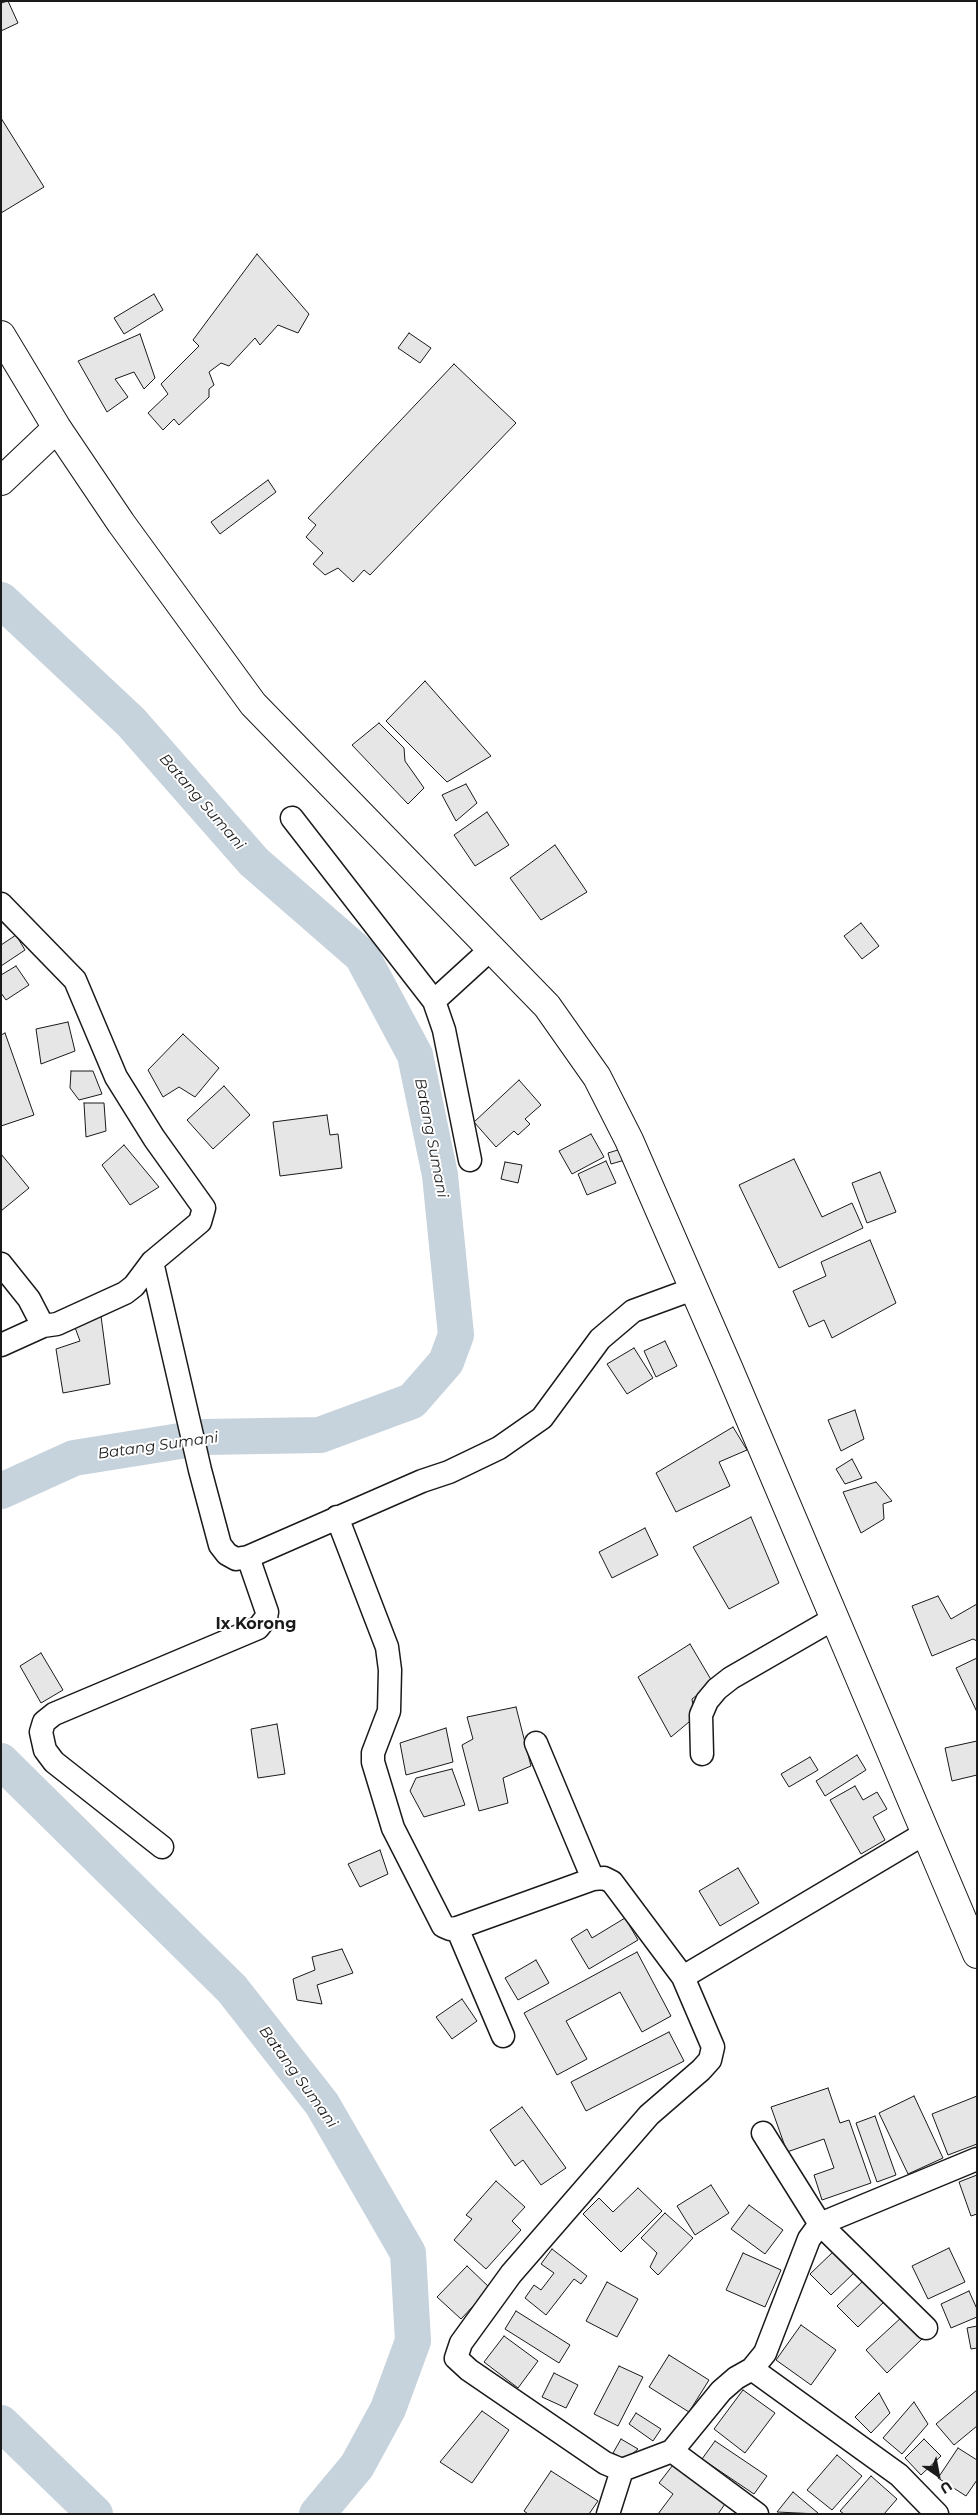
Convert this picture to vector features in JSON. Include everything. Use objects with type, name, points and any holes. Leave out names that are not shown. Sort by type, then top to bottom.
[{"type":"highway","points":[[1,335],[57,428],[121,523],[253,704],[547,1006],[590,1067],[629,1140],[927,1832],[977,1954]]},
{"type":"highway","points":[[1,481],[57,428]]},
{"type":"street","points":[[292,818],[434,1001],[444,1030],[470,1160]]},
{"type":"street","points":[[1,1345],[43,1326],[57,1324],[125,1293],[134,1286],[152,1262],[200,1222],[204,1208],[154,1138],[116,1077],[75,980],[6,918]]},
{"type":"street","points":[[434,1001],[492,948]]},
{"type":"street","points":[[152,1262],[200,1470],[220,1545],[227,1554],[236,1559],[248,1557],[422,1481],[449,1472],[499,1448],[542,1418],[600,1339],[613,1328],[633,1312],[693,1289]]},
{"type":"street","points":[[1,1264],[29,1299],[43,1326]]},
{"type":"street","points":[[337,1517],[387,1647],[390,1670],[389,1711],[374,1752],[374,1762],[394,1828],[438,1919],[443,1926],[450,1929],[457,1928],[593,1879],[604,1878],[612,1882],[683,1978],[713,2047],[710,2060],[649,2114],[511,2274],[461,2343],[456,2358],[468,2370],[605,2463],[622,2470],[672,2451],[721,2391],[736,2378],[752,2369],[765,2353],[809,2239],[820,2224],[977,2159]]},
{"type":"street","points":[[162,1847],[54,1762],[45,1750],[41,1732],[44,1722],[54,1714],[258,1628],[266,1618],[267,1612],[248,1557]]},
{"type":"street","points":[[702,1754],[701,1715],[707,1701],[717,1689],[731,1678],[835,1618]]},
{"type":"street","points":[[536,1743],[593,1879]]},
{"type":"street","points":[[683,1978],[927,1832]]},
{"type":"street","points":[[457,1928],[503,2036]]},
{"type":"street","points":[[763,2133],[820,2224],[926,2328]]},
{"type":"street","points":[[752,2369],[899,2475],[937,2514]]},
{"type":"street","points":[[672,2451],[757,2514]]},
{"type":"street","points":[[608,2514],[622,2470]]},
{"type":"building","points":[[8,1],[18,23],[1,31],[1,3]]},
{"type":"building","points":[[1,118],[44,187],[1,213]]},
{"type":"building","points":[[257,254],[309,314],[298,333],[278,325],[260,345],[255,338],[229,366],[221,363],[209,372],[214,385],[209,389],[209,397],[179,425],[174,419],[163,430],[148,413],[168,394],[161,384],[199,346],[193,340]]},
{"type":"building","points":[[154,294],[163,310],[124,334],[114,318]]},
{"type":"building","points":[[409,333],[431,348],[420,363],[398,348]]},
{"type":"building","points":[[140,334],[155,378],[144,389],[134,372],[115,379],[128,397],[107,412],[78,361]]},
{"type":"building","points":[[454,364],[516,423],[370,575],[364,570],[353,582],[338,568],[325,575],[313,564],[323,553],[306,537],[316,525],[308,518]]},
{"type":"building","points":[[268,480],[276,492],[220,534],[211,522]]},
{"type":"building","points":[[425,681],[491,756],[447,782],[386,721]]},
{"type":"building","points":[[379,723],[404,748],[405,761],[424,788],[408,804],[352,745]]},
{"type":"building","points":[[466,784],[477,803],[456,821],[442,795]]},
{"type":"building","points":[[487,812],[509,845],[475,866],[454,835]]},
{"type":"building","points":[[555,845],[587,892],[541,920],[510,878]]},
{"type":"building","points":[[861,923],[879,946],[862,959],[844,936]]},
{"type":"building","points":[[16,935],[25,950],[1,966],[1,945]]},
{"type":"building","points":[[16,966],[29,985],[6,1000],[1,993],[1,975]]},
{"type":"building","points":[[68,1022],[75,1051],[41,1064],[36,1029]]},
{"type":"building","points":[[5,1033],[34,1115],[1,1126],[1,1035]]},
{"type":"building","points":[[183,1034],[219,1068],[195,1097],[179,1087],[163,1097],[148,1070]]},
{"type":"building","points":[[71,1071],[93,1071],[102,1094],[79,1100],[70,1088]]},
{"type":"building","points":[[519,1080],[541,1105],[525,1119],[530,1124],[518,1135],[514,1131],[496,1147],[474,1122]]},
{"type":"building","points":[[224,1086],[250,1115],[213,1149],[187,1120]]},
{"type":"building","points":[[84,1103],[104,1103],[106,1131],[86,1137]]},
{"type":"building","points":[[327,1115],[330,1135],[338,1134],[342,1168],[280,1176],[273,1122]]},
{"type":"building","points":[[591,1134],[604,1157],[572,1174],[559,1151]]},
{"type":"building","points":[[124,1145],[159,1187],[130,1205],[102,1165]]},
{"type":"building","points":[[621,1149],[625,1160],[611,1164],[608,1153]]},
{"type":"building","points":[[1,1154],[29,1188],[1,1211]]},
{"type":"building","points":[[794,1159],[822,1217],[852,1203],[863,1228],[779,1268],[739,1185]]},
{"type":"building","points":[[606,1161],[616,1183],[587,1195],[578,1174]]},
{"type":"building","points":[[505,1162],[522,1165],[518,1183],[501,1179]]},
{"type":"building","points":[[880,1172],[896,1212],[867,1223],[852,1183]]},
{"type":"building","points":[[870,1240],[896,1303],[832,1338],[824,1320],[809,1327],[793,1291],[826,1276],[821,1262]]},
{"type":"building","points":[[101,1316],[110,1384],[63,1393],[56,1349],[80,1341],[73,1322]]},
{"type":"building","points":[[665,1341],[677,1366],[656,1377],[644,1351]]},
{"type":"building","points":[[634,1348],[653,1378],[627,1394],[607,1364]]},
{"type":"building","points":[[855,1410],[864,1439],[841,1451],[828,1420]]},
{"type":"building","points":[[733,1427],[747,1450],[719,1462],[730,1486],[676,1512],[656,1473]]},
{"type":"building","points":[[852,1459],[862,1478],[845,1484],[836,1469]]},
{"type":"building","points":[[876,1482],[892,1501],[883,1504],[884,1519],[861,1533],[843,1492]]},
{"type":"building","points":[[751,1517],[779,1583],[729,1609],[693,1547]]},
{"type":"building","points":[[645,1528],[658,1555],[612,1578],[599,1552]]},
{"type":"building","points":[[938,1596],[951,1619],[977,1604],[977,1641],[973,1639],[932,1656],[912,1606]]},
{"type":"building","points":[[690,1644],[713,1683],[692,1699],[695,1717],[671,1737],[638,1677]]},
{"type":"building","points":[[41,1653],[63,1690],[41,1703],[20,1666]]},
{"type":"building","points":[[977,1658],[977,1712],[956,1668]]},
{"type":"building","points":[[516,1707],[531,1766],[503,1778],[508,1803],[479,1811],[462,1745],[473,1739],[467,1717]]},
{"type":"building","points":[[277,1724],[285,1774],[258,1778],[251,1729]]},
{"type":"building","points":[[446,1728],[453,1762],[406,1775],[400,1743]]},
{"type":"building","points":[[977,1741],[977,1775],[952,1781],[945,1748]]},
{"type":"building","points":[[857,1755],[866,1770],[825,1796],[816,1781]]},
{"type":"building","points":[[810,1757],[818,1770],[789,1787],[781,1774]]},
{"type":"building","points":[[452,1769],[465,1805],[424,1817],[410,1791],[416,1778]]},
{"type":"building","points":[[855,1786],[863,1800],[877,1792],[887,1809],[873,1817],[885,1840],[861,1854],[830,1800]]},
{"type":"building","points":[[380,1850],[388,1874],[360,1887],[348,1864]]},
{"type":"building","points":[[738,1868],[759,1903],[720,1926],[699,1891]]},
{"type":"building","points":[[625,1918],[638,1940],[589,1969],[571,1939],[587,1929],[592,1938]]},
{"type":"building","points":[[342,1949],[353,1973],[317,1985],[322,2004],[297,2000],[293,1979],[315,1970],[312,1957]]},
{"type":"building","points":[[637,1952],[671,2016],[642,2032],[620,1992],[566,2021],[587,2059],[557,2075],[524,2013]]},
{"type":"building","points":[[536,1960],[549,1983],[518,2000],[505,1978]]},
{"type":"building","points":[[462,1999],[477,2021],[452,2039],[436,2017]]},
{"type":"building","points":[[669,2032],[684,2061],[586,2111],[571,2082]]},
{"type":"building","points":[[828,2088],[840,2123],[849,2120],[871,2183],[822,2200],[814,2175],[834,2168],[824,2139],[787,2152],[771,2107]]},
{"type":"building","points":[[914,2096],[943,2158],[908,2174],[879,2113]]},
{"type":"building","points":[[977,2096],[977,2144],[948,2155],[932,2114]]},
{"type":"building","points":[[522,2107],[566,2168],[541,2185],[523,2160],[515,2166],[490,2130]]},
{"type":"building","points":[[875,2116],[896,2175],[877,2182],[856,2123]]},
{"type":"building","points":[[977,2175],[977,2214],[971,2216],[959,2182]]},
{"type":"building","points":[[496,2181],[525,2207],[512,2221],[521,2230],[486,2269],[454,2240],[472,2219],[466,2215]]},
{"type":"building","points":[[711,2185],[729,2213],[695,2235],[677,2206]]},
{"type":"building","points":[[638,2188],[662,2211],[621,2252],[583,2214],[599,2198],[613,2212]]},
{"type":"building","points":[[749,2205],[783,2230],[765,2254],[731,2229]]},
{"type":"building","points":[[665,2213],[693,2238],[658,2275],[650,2267],[657,2253],[641,2238]]},
{"type":"building","points":[[949,2248],[965,2282],[928,2299],[912,2266]]},
{"type":"building","points":[[552,2249],[587,2276],[581,2284],[574,2279],[546,2315],[525,2298],[534,2285],[541,2290],[554,2273],[541,2264]]},
{"type":"building","points":[[834,2251],[855,2272],[831,2295],[810,2274]]},
{"type":"building","points":[[743,2253],[781,2270],[765,2307],[726,2290]]},
{"type":"building","points":[[467,2266],[490,2288],[461,2319],[437,2297]]},
{"type":"building","points":[[865,2279],[886,2300],[858,2327],[837,2306]]},
{"type":"building","points":[[607,2282],[638,2299],[617,2337],[586,2321]]},
{"type":"building","points":[[969,2291],[977,2309],[977,2317],[951,2328],[941,2304]]},
{"type":"building","points":[[516,2311],[570,2345],[559,2363],[505,2329]]},
{"type":"building","points":[[903,2316],[923,2338],[887,2373],[866,2350]]},
{"type":"building","points":[[801,2325],[836,2350],[811,2385],[776,2360]]},
{"type":"building","points":[[977,2326],[977,2348],[971,2349],[967,2328]]},
{"type":"building","points":[[504,2336],[538,2361],[518,2388],[484,2362]]},
{"type":"building","points":[[669,2355],[709,2380],[689,2412],[649,2387]]},
{"type":"building","points":[[619,2366],[643,2377],[618,2426],[594,2414]]},
{"type":"building","points":[[554,2373],[578,2385],[566,2408],[542,2397]]},
{"type":"building","points":[[743,2390],[775,2413],[745,2453],[714,2429]]},
{"type":"building","points":[[977,2390],[977,2426],[954,2445],[936,2424]]},
{"type":"building","points":[[879,2393],[890,2413],[871,2433],[855,2417]]},
{"type":"building","points":[[914,2402],[928,2424],[902,2454],[883,2438]]},
{"type":"building","points":[[482,2411],[509,2430],[472,2483],[440,2462]]},
{"type":"building","points":[[636,2413],[661,2429],[653,2441],[629,2424]]},
{"type":"building","points":[[621,2439],[638,2449],[625,2460],[613,2453]]},
{"type":"building","points":[[924,2439],[941,2456],[921,2475],[905,2458]]},
{"type":"building","points":[[715,2441],[767,2476],[754,2494],[702,2459]]},
{"type":"building","points":[[958,2448],[977,2460],[977,2480],[966,2496],[938,2478]]},
{"type":"building","points":[[837,2455],[862,2476],[832,2510],[807,2490]]},
{"type":"building","points":[[676,2461],[727,2501],[718,2514],[658,2514],[673,2494],[659,2483]]},
{"type":"building","points":[[551,2471],[598,2501],[589,2514],[528,2514],[524,2511]]},
{"type":"building","points":[[871,2476],[897,2499],[884,2514],[844,2514],[840,2511]]},
{"type":"building","points":[[793,2492],[818,2513],[818,2514],[777,2512]]},
{"type":"waterway","name":"Batang Sumani","points":[[1,600],[131,722],[254,862],[362,956],[415,1055],[440,1175],[456,1335],[446,1362],[412,1401],[320,1435],[205,1437],[74,1458],[1,1491]]},
{"type":"waterway","name":"Batang Sumani","points":[[1,1761],[232,1989],[322,2104],[408,2253],[413,2341],[388,2409],[357,2466],[317,2514]]},
{"type":"waterway","name":"Batang Sumani","points":[[1,2423],[95,2514]]},
{"type":"district","name":"Ix Korong","points":[[256,1624]]}]
